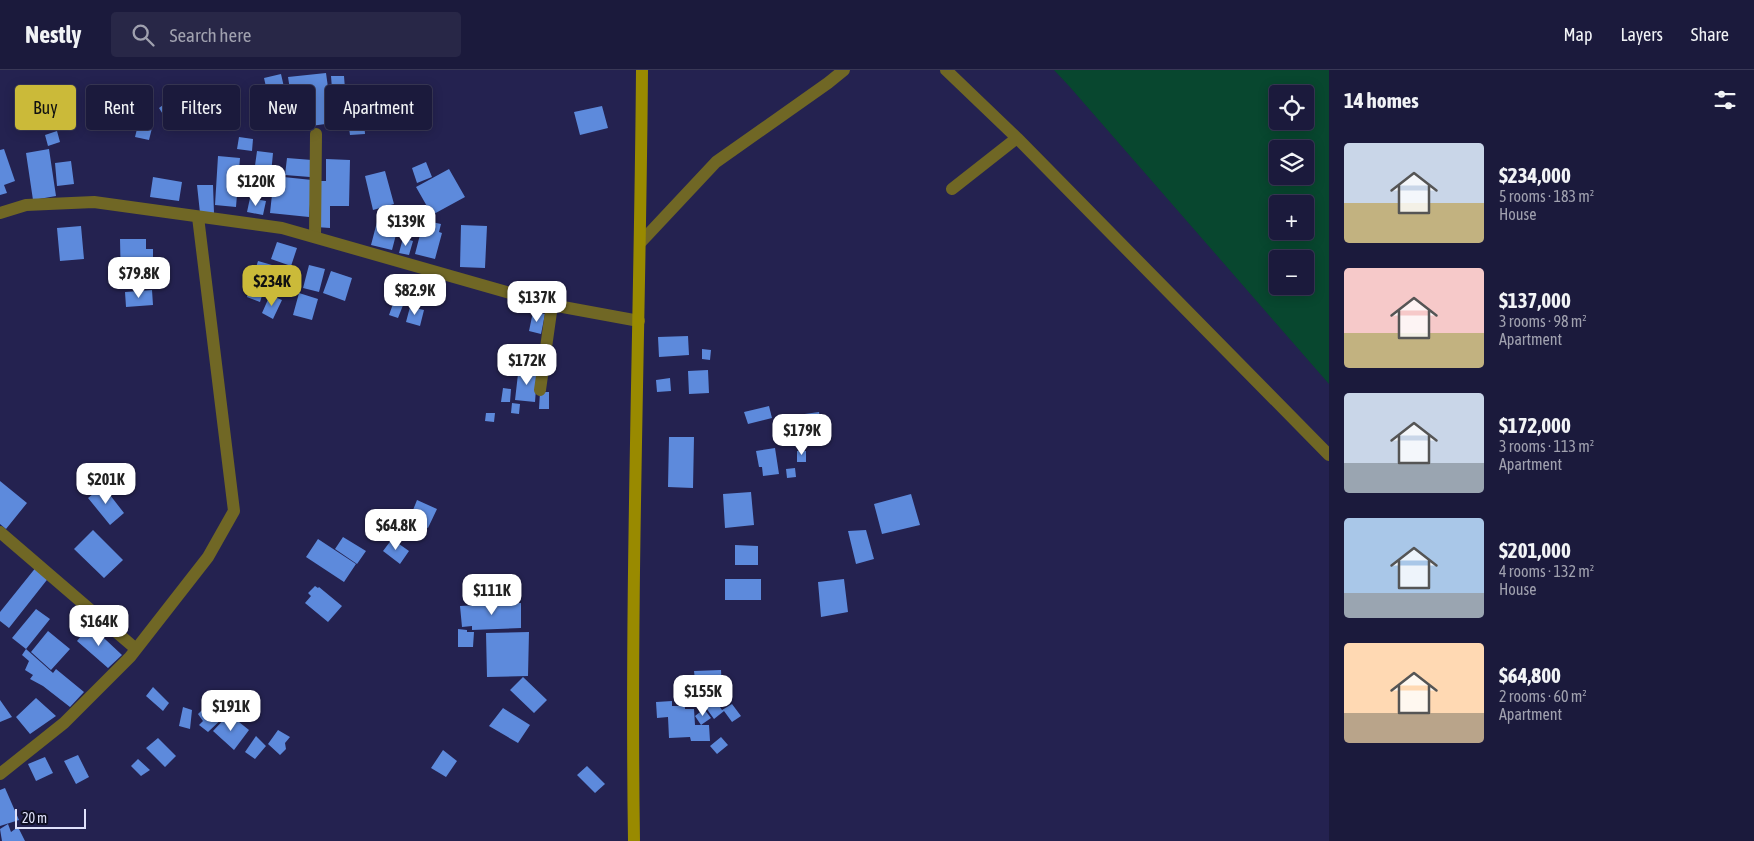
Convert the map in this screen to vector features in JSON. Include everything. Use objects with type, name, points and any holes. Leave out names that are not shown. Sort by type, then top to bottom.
[{"type":"street","points":[[634,841],[632,724],[641,242],[642,70]]},
{"type":"street","points":[[641,242],[716,162],[844,70]]},
{"type":"street","points":[[946,70],[1017,138],[1329,455]]},
{"type":"street","points":[[315,236],[316,134]]},
{"type":"street","points":[[952,189],[1017,138]]},
{"type":"street","points":[[0,213],[26,205],[94,202],[282,228],[552,305],[639,321]]},
{"type":"street","points":[[0,774],[64,724],[130,658],[208,557],[234,510],[198,217]]},
{"type":"street","points":[[540,390],[552,305]]},
{"type":"street","points":[[0,532],[136,649]]},
{"type":"green space","points":[[1054,70],[1329,70],[1329,384],[1069,86]]},
{"type":"building","points":[[326,73],[328,85],[325,85],[325,124],[315,125],[315,85],[289,85],[288,77]]},
{"type":"building","points":[[281,74],[284,85],[266,85],[264,78]]},
{"type":"building","points":[[331,76],[344,76],[345,85],[332,85]]},
{"type":"building","points":[[163,105],[163,114],[159,108]]},
{"type":"building","points":[[602,106],[608,128],[580,135],[574,112]]},
{"type":"building","points":[[137,130],[152,130],[149,140],[135,137]]},
{"type":"building","points":[[349,130],[365,130],[365,134],[350,135]]},
{"type":"building","points":[[57,131],[60,142],[48,146],[45,135]]},
{"type":"building","points":[[239,137],[253,139],[252,151],[237,149]]},
{"type":"building","points":[[4,149],[15,181],[4,185],[7,193],[0,195],[0,150]]},
{"type":"building","points":[[49,149],[56,196],[33,200],[26,153]]},
{"type":"building","points":[[257,151],[273,153],[271,174],[254,173]]},
{"type":"building","points":[[218,156],[240,158],[236,207],[215,205]]},
{"type":"building","points":[[287,158],[312,160],[310,177],[285,175]]},
{"type":"building","points":[[326,159],[350,160],[349,206],[330,206],[330,228],[316,227],[318,181],[326,181]]},
{"type":"building","points":[[71,161],[74,184],[57,186],[55,163]]},
{"type":"building","points":[[426,162],[432,177],[417,183],[412,168]]},
{"type":"building","points":[[449,169],[465,197],[432,215],[416,187]]},
{"type":"building","points":[[385,171],[394,204],[373,210],[365,176]]},
{"type":"building","points":[[274,176],[312,180],[309,217],[270,213]]},
{"type":"building","points":[[153,177],[182,182],[179,201],[150,197]]},
{"type":"building","points":[[197,185],[213,185],[214,213],[200,213]]},
{"type":"building","points":[[250,198],[266,201],[263,215],[247,212]]},
{"type":"building","points":[[427,221],[441,224],[439,232],[442,233],[435,259],[415,254],[422,227],[425,228]]},
{"type":"building","points":[[377,222],[398,227],[392,250],[371,245]]},
{"type":"building","points":[[461,225],[487,226],[485,268],[460,267]]},
{"type":"building","points":[[81,226],[84,259],[60,261],[57,228]]},
{"type":"building","points":[[403,238],[413,241],[409,255],[399,253]]},
{"type":"building","points":[[120,239],[146,239],[146,249],[153,249],[153,285],[121,285]]},
{"type":"building","points":[[277,242],[297,248],[291,266],[271,259]]},
{"type":"building","points":[[258,261],[272,265],[260,302],[247,297]]},
{"type":"building","points":[[309,265],[325,269],[319,292],[303,288]]},
{"type":"building","points":[[331,271],[352,278],[345,301],[323,293]]},
{"type":"building","points":[[401,282],[411,285],[398,318],[389,315]]},
{"type":"building","points":[[420,282],[435,286],[429,306],[415,302]]},
{"type":"building","points":[[152,290],[153,305],[126,307],[125,292]]},
{"type":"building","points":[[299,293],[318,299],[312,320],[293,315]]},
{"type":"building","points":[[270,295],[282,300],[273,319],[262,313]]},
{"type":"building","points":[[410,307],[424,310],[420,326],[406,322]]},
{"type":"building","points":[[533,312],[545,314],[541,334],[529,331]]},
{"type":"building","points":[[688,336],[689,355],[659,357],[658,337]]},
{"type":"building","points":[[702,349],[711,350],[710,360],[702,359]]},
{"type":"building","points":[[527,367],[535,368],[535,375],[537,375],[535,402],[515,400],[518,374],[527,375]]},
{"type":"building","points":[[708,370],[709,393],[689,394],[688,371]]},
{"type":"building","points":[[670,378],[671,391],[657,392],[656,380]]},
{"type":"building","points":[[503,388],[511,389],[510,402],[501,402]]},
{"type":"building","points":[[540,392],[549,392],[549,409],[539,409]]},
{"type":"building","points":[[512,403],[520,404],[519,414],[511,413]]},
{"type":"building","points":[[769,406],[772,418],[748,424],[744,412]]},
{"type":"building","points":[[819,412],[824,440],[788,446],[783,417]]},
{"type":"building","points":[[486,413],[495,413],[494,422],[485,421]]},
{"type":"building","points":[[669,437],[694,437],[693,488],[668,487]]},
{"type":"building","points":[[775,448],[779,474],[763,476],[756,451]]},
{"type":"building","points":[[797,451],[806,451],[806,462],[797,462]]},
{"type":"building","points":[[795,468],[796,477],[787,478],[786,469]]},
{"type":"building","points":[[0,481],[27,503],[6,529],[0,524]]},
{"type":"building","points":[[103,486],[124,513],[110,525],[88,498]]},
{"type":"building","points":[[751,492],[754,525],[725,528],[723,494]]},
{"type":"building","points":[[911,494],[920,525],[882,534],[874,504]]},
{"type":"building","points":[[417,500],[437,509],[428,528],[409,520]]},
{"type":"building","points":[[93,530],[123,560],[104,578],[74,549]]},
{"type":"building","points":[[866,530],[874,559],[856,564],[848,531]]},
{"type":"building","points":[[343,537],[366,551],[357,564],[335,549]]},
{"type":"building","points":[[318,539],[356,564],[344,582],[306,557]]},
{"type":"building","points":[[392,539],[409,551],[400,564],[383,551]]},
{"type":"building","points":[[735,545],[758,546],[758,565],[735,565]]},
{"type":"building","points":[[37,566],[50,576],[9,628],[0,621],[0,612]]},
{"type":"building","points":[[725,579],[761,579],[761,600],[725,600]]},
{"type":"building","points":[[844,579],[848,612],[821,617],[818,582]]},
{"type":"building","points":[[315,586],[319,587],[342,606],[328,622],[305,603],[311,596],[308,593]]},
{"type":"building","points":[[521,603],[521,628],[472,630],[472,626],[462,627],[460,606]]},
{"type":"building","points":[[36,609],[50,619],[26,649],[12,638]]},
{"type":"building","points":[[90,625],[122,655],[108,668],[77,641]]},
{"type":"building","points":[[458,629],[474,632],[473,647],[458,647]]},
{"type":"building","points":[[48,631],[70,649],[51,670],[31,652]]},
{"type":"building","points":[[529,632],[528,676],[487,677],[486,633]]},
{"type":"building","points":[[26,649],[53,673],[56,669],[84,692],[70,707],[43,686],[30,679],[33,675],[25,670],[29,661],[22,655]]},
{"type":"building","points":[[721,670],[722,688],[696,689],[694,671]]},
{"type":"building","points":[[523,677],[547,700],[534,713],[510,690]]},
{"type":"building","points":[[153,687],[169,703],[163,711],[146,696]]},
{"type":"building","points":[[36,698],[56,716],[30,734],[16,717]]},
{"type":"building","points":[[714,698],[722,710],[732,704],[741,716],[732,722],[724,711],[714,719],[704,705]]},
{"type":"building","points":[[0,700],[12,717],[0,722]]},
{"type":"building","points":[[672,701],[672,706],[685,706],[685,709],[694,709],[695,725],[709,725],[710,741],[691,741],[690,737],[669,738],[668,717],[657,718],[656,702]]},
{"type":"building","points":[[219,704],[228,713],[208,732],[199,725],[203,721],[198,714],[205,707],[208,712],[211,707],[215,711]]},
{"type":"building","points":[[183,707],[192,710],[190,729],[179,726]]},
{"type":"building","points":[[503,708],[530,725],[518,743],[489,726]]},
{"type":"building","points":[[704,709],[711,718],[701,725],[695,716]]},
{"type":"building","points":[[229,714],[249,730],[234,750],[213,731]]},
{"type":"building","points":[[278,730],[290,737],[285,743],[286,749],[280,755],[268,744]]},
{"type":"building","points":[[256,736],[266,746],[255,759],[245,752]]},
{"type":"building","points":[[721,737],[728,745],[717,754],[710,746]]},
{"type":"building","points":[[158,738],[176,756],[165,767],[146,748]]},
{"type":"building","points":[[443,750],[457,761],[446,777],[431,768]]},
{"type":"building","points":[[78,755],[89,777],[76,784],[64,761]]},
{"type":"building","points":[[45,757],[53,773],[36,781],[28,764]]},
{"type":"building","points":[[138,759],[150,770],[141,776],[131,766]]},
{"type":"building","points":[[587,766],[605,784],[595,793],[577,775]]},
{"type":"building","points":[[5,788],[19,820],[0,826],[0,790]]},
{"type":"building","points":[[8,824],[11,832],[18,827],[25,841],[2,841],[0,829]]}]
